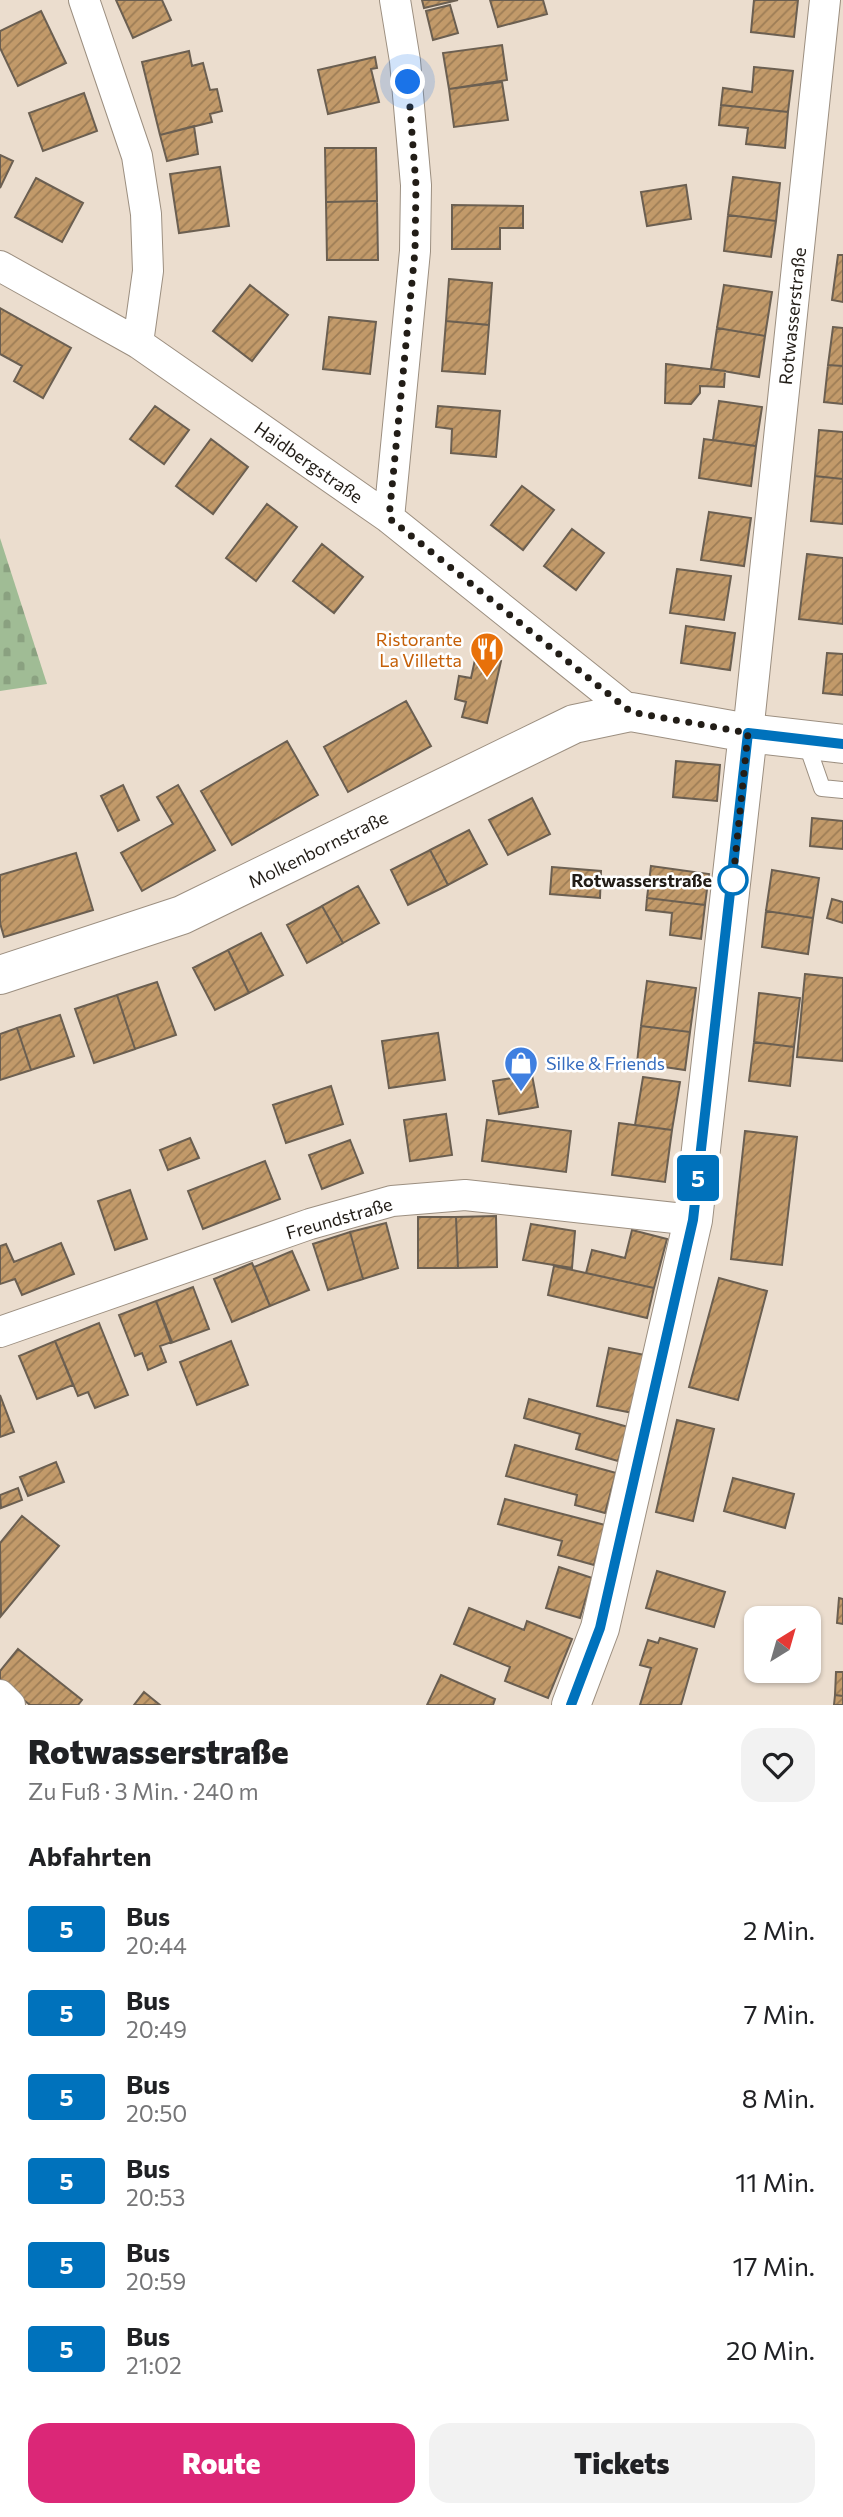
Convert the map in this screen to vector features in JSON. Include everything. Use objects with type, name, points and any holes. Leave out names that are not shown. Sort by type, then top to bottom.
[{"type":"street","points":[[84,0],[137,156],[146,214],[148,271],[138,343]]},
{"type":"street","points":[[389,518],[415,251],[416,185],[411,111],[396,0]]},
{"type":"street","name":"Rotwasserstraße","points":[[571,1705],[600,1628],[693,1220],[748,733],[825,0]]},
{"type":"street","name":"Haidbergstraße","points":[[0,266],[138,343],[389,518],[631,712]]},
{"type":"street","points":[[631,712],[748,733],[843,744]]},
{"type":"street","name":"Molkenbornstraße","points":[[0,975],[182,915],[573,724],[631,712]]},
{"type":"street","name":"Freundstraße","points":[[0,1332],[310,1224],[392,1201],[464,1195],[693,1220]]},
{"type":"street","points":[[0,1695],[10,1705]]},
{"type":"lane","points":[[805,740],[822,788],[843,790]]},
{"type":"green space","points":[[0,538],[47,684],[0,691]]},
{"type":"building","points":[[116,0],[162,0],[171,20],[133,38]]},
{"type":"building","points":[[422,0],[458,0],[424,8]]},
{"type":"building","points":[[490,0],[543,0],[547,14],[498,27]]},
{"type":"building","points":[[754,0],[798,0],[794,37],[751,32]]},
{"type":"building","points":[[450,5],[458,33],[433,40],[426,11]]},
{"type":"building","points":[[41,11],[66,63],[18,86],[0,48],[0,31]]},
{"type":"building","points":[[502,45],[507,80],[449,89],[443,53]]},
{"type":"building","points":[[189,51],[192,66],[203,63],[210,90],[217,89],[222,111],[210,114],[212,122],[160,135],[142,62]]},
{"type":"building","points":[[375,57],[377,68],[371,69],[379,102],[328,114],[318,70]]},
{"type":"building","points":[[754,67],[793,71],[788,112],[721,105],[723,88],[752,92]]},
{"type":"building","points":[[502,82],[508,120],[454,127],[449,89]]},
{"type":"building","points":[[84,93],[97,131],[43,151],[29,113]]},
{"type":"building","points":[[721,105],[788,112],[785,148],[746,144],[748,128],[719,125]]},
{"type":"building","points":[[194,126],[198,154],[167,161],[160,135]]},
{"type":"building","points":[[325,148],[376,148],[377,201],[326,202]]},
{"type":"building","points":[[0,155],[13,161],[0,188]]},
{"type":"building","points":[[220,167],[229,226],[179,233],[170,174]]},
{"type":"building","points":[[733,177],[780,183],[776,221],[728,215]]},
{"type":"building","points":[[36,178],[83,203],[62,242],[15,217]]},
{"type":"building","points":[[686,185],[691,219],[647,226],[641,192]]},
{"type":"building","points":[[377,201],[378,260],[327,260],[326,202]]},
{"type":"building","points":[[452,205],[523,206],[523,228],[500,228],[500,249],[452,249]]},
{"type":"building","points":[[728,215],[776,221],[771,257],[724,251]]},
{"type":"building","points":[[838,255],[843,255],[843,302],[832,300]]},
{"type":"building","points":[[449,279],[492,283],[489,325],[446,321]]},
{"type":"building","points":[[250,285],[288,315],[252,361],[213,331]]},
{"type":"building","points":[[724,285],[772,292],[765,336],[717,328]]},
{"type":"building","points":[[0,308],[71,348],[43,398],[14,381],[22,366],[0,354]]},
{"type":"building","points":[[329,317],[376,322],[370,374],[323,369]]},
{"type":"building","points":[[446,321],[489,325],[485,374],[442,371]]},
{"type":"building","points":[[833,327],[843,328],[843,366],[828,365]]},
{"type":"building","points":[[717,328],[765,336],[759,377],[711,369]]},
{"type":"building","points":[[666,364],[725,371],[724,387],[700,386],[700,393],[691,404],[665,403]]},
{"type":"building","points":[[828,365],[843,366],[843,404],[824,402]]},
{"type":"building","points":[[719,401],[762,407],[756,446],[713,440]]},
{"type":"building","points":[[155,406],[189,430],[164,464],[130,439]]},
{"type":"building","points":[[438,406],[500,411],[496,457],[451,453],[452,429],[436,427]]},
{"type":"building","points":[[819,430],[843,432],[843,479],[815,476]]},
{"type":"building","points":[[211,439],[248,467],[213,514],[176,486]]},
{"type":"building","points":[[704,439],[756,446],[751,486],[699,478]]},
{"type":"building","points":[[815,476],[843,479],[843,524],[811,521]]},
{"type":"building","points":[[522,486],[554,510],[523,550],[491,525]]},
{"type":"building","points":[[267,504],[297,527],[256,581],[226,558]]},
{"type":"building","points":[[709,512],[751,518],[744,566],[701,560]]},
{"type":"building","points":[[572,529],[604,553],[576,590],[544,566]]},
{"type":"building","points":[[322,544],[363,577],[334,613],[293,581]]},
{"type":"building","points":[[807,554],[843,558],[843,624],[799,619]]},
{"type":"building","points":[[677,569],[731,576],[724,620],[670,613]]},
{"type":"building","points":[[686,626],[735,633],[730,670],[681,663]]},
{"type":"building","points":[[827,653],[843,654],[843,695],[823,693]]},
{"type":"building","points":[[476,655],[501,661],[487,723],[462,717],[466,702],[455,699],[459,676],[471,678]]},
{"type":"building","points":[[406,701],[431,746],[348,792],[324,747]]},
{"type":"building","points":[[287,741],[318,795],[232,845],[201,791]]},
{"type":"building","points":[[676,761],[720,765],[717,801],[673,797]]},
{"type":"building","points":[[123,785],[139,820],[118,831],[101,796]]},
{"type":"building","points":[[178,785],[215,850],[142,891],[121,853],[173,824],[157,797]]},
{"type":"building","points":[[532,798],[550,834],[508,855],[489,820]]},
{"type":"building","points":[[812,818],[843,821],[843,849],[810,846]]},
{"type":"building","points":[[469,830],[487,864],[448,885],[430,850]]},
{"type":"building","points":[[430,850],[448,885],[408,905],[391,870]]},
{"type":"building","points":[[76,853],[93,910],[4,937],[0,923],[0,875]]},
{"type":"building","points":[[651,866],[709,874],[705,905],[647,898]]},
{"type":"building","points":[[552,867],[601,871],[600,898],[550,894]]},
{"type":"building","points":[[772,870],[819,878],[813,918],[766,911]]},
{"type":"building","points":[[358,886],[379,923],[343,943],[322,906]]},
{"type":"building","points":[[647,898],[705,905],[701,939],[670,935],[672,913],[646,910]]},
{"type":"building","points":[[832,899],[843,902],[843,923],[827,918]]},
{"type":"building","points":[[322,906],[343,943],[307,963],[287,925]]},
{"type":"building","points":[[766,911],[813,918],[808,954],[762,947]]},
{"type":"building","points":[[261,933],[283,975],[249,993],[228,950]]},
{"type":"building","points":[[228,950],[249,993],[215,1010],[193,968]]},
{"type":"building","points":[[805,974],[843,978],[843,1061],[797,1057]]},
{"type":"building","points":[[647,981],[696,988],[690,1032],[641,1026]]},
{"type":"building","points":[[157,982],[176,1035],[135,1049],[117,995]]},
{"type":"building","points":[[759,993],[800,998],[794,1047],[754,1042]]},
{"type":"building","points":[[117,995],[135,1049],[94,1063],[75,1009]]},
{"type":"building","points":[[60,1015],[74,1056],[31,1070],[17,1028]]},
{"type":"building","points":[[641,1026],[690,1032],[685,1070],[637,1063]]},
{"type":"building","points":[[17,1028],[31,1070],[0,1080],[0,1034]]},
{"type":"building","points":[[438,1033],[445,1080],[389,1088],[382,1041]]},
{"type":"building","points":[[754,1042],[794,1047],[790,1086],[749,1081]]},
{"type":"building","points":[[532,1075],[538,1107],[499,1114],[493,1081]]},
{"type":"building","points":[[643,1077],[680,1082],[672,1130],[635,1125]]},
{"type":"building","points":[[331,1086],[343,1124],[286,1143],[273,1105]]},
{"type":"building","points":[[446,1114],[452,1155],[410,1161],[404,1120]]},
{"type":"building","points":[[487,1120],[571,1131],[566,1172],[482,1161]]},
{"type":"building","points":[[619,1123],[672,1130],[665,1182],[612,1175]]},
{"type":"building","points":[[745,1131],[797,1137],[782,1265],[731,1259]]},
{"type":"building","points":[[190,1138],[199,1158],[168,1170],[160,1150]]},
{"type":"building","points":[[350,1140],[363,1173],[322,1189],[309,1155]]},
{"type":"building","points":[[265,1161],[280,1199],[203,1229],[188,1191]]},
{"type":"building","points":[[130,1190],[147,1239],[115,1250],[98,1201]]},
{"type":"building","points":[[496,1216],[497,1267],[458,1268],[456,1217]]},
{"type":"building","points":[[418,1217],[456,1217],[458,1268],[418,1268]]},
{"type":"building","points":[[386,1223],[398,1268],[363,1279],[350,1232]]},
{"type":"building","points":[[531,1224],[575,1231],[572,1268],[523,1260]]},
{"type":"building","points":[[632,1230],[667,1239],[654,1288],[586,1273],[592,1250],[625,1258]]},
{"type":"building","points":[[350,1232],[363,1279],[328,1290],[313,1244]]},
{"type":"building","points":[[61,1243],[74,1274],[22,1295],[15,1279],[0,1284],[0,1246],[6,1244],[14,1262]]},
{"type":"building","points":[[292,1251],[309,1290],[270,1306],[254,1267]]},
{"type":"building","points":[[252,1263],[270,1306],[232,1322],[214,1279]]},
{"type":"building","points":[[554,1266],[654,1288],[647,1318],[548,1295]]},
{"type":"building","points":[[719,1278],[767,1291],[738,1400],[689,1387]]},
{"type":"building","points":[[193,1287],[209,1329],[171,1343],[156,1301]]},
{"type":"building","points":[[156,1301],[172,1342],[160,1346],[166,1362],[148,1370],[142,1353],[135,1356],[119,1315]]},
{"type":"building","points":[[99,1323],[128,1395],[95,1408],[88,1392],[78,1396],[55,1341]]},
{"type":"building","points":[[55,1341],[73,1385],[37,1399],[19,1356]]},
{"type":"building","points":[[231,1341],[248,1385],[197,1405],[180,1362]]},
{"type":"building","points":[[609,1348],[645,1355],[633,1413],[597,1406]]},
{"type":"building","points":[[0,1395],[14,1432],[0,1437]]},
{"type":"building","points":[[529,1399],[628,1427],[618,1461],[576,1449],[580,1434],[524,1418]]},
{"type":"building","points":[[677,1420],[714,1429],[693,1521],[656,1512]]},
{"type":"building","points":[[515,1445],[616,1473],[605,1513],[575,1505],[577,1495],[506,1476]]},
{"type":"building","points":[[56,1462],[64,1482],[28,1496],[20,1477]]},
{"type":"building","points":[[733,1478],[794,1494],[785,1528],[724,1511]]},
{"type":"building","points":[[18,1488],[22,1500],[1,1508],[0,1495]]},
{"type":"building","points":[[505,1499],[605,1525],[594,1565],[558,1555],[562,1541],[498,1524]]},
{"type":"building","points":[[22,1516],[59,1546],[1,1616],[0,1543]]},
{"type":"building","points":[[559,1567],[592,1578],[580,1618],[546,1608]]},
{"type":"building","points":[[657,1571],[725,1592],[714,1627],[646,1608]]},
{"type":"building","points":[[839,1598],[843,1599],[843,1624],[837,1623]]},
{"type":"building","points":[[469,1608],[524,1630],[527,1621],[572,1639],[548,1698],[505,1681],[510,1667],[454,1644]]},
{"type":"building","points":[[660,1638],[697,1649],[681,1705],[640,1705],[651,1668],[640,1665],[648,1640],[658,1643]]},
{"type":"building","points":[[18,1649],[82,1700],[78,1705],[30,1705],[0,1681],[0,1671]]},
{"type":"building","points":[[836,1672],[843,1672],[843,1696],[835,1695]]},
{"type":"building","points":[[441,1675],[495,1699],[493,1705],[427,1705]]},
{"type":"building","points":[[144,1692],[160,1705],[134,1705]]},
{"type":"building","points":[[835,1695],[843,1696],[843,1705],[834,1705]]},
{"type":"bus line","name":"5","points":[[571,1705],[600,1628],[693,1220],[748,733],[843,744]]},
{"type":"place","name":"Ristorante La Villetta","points":[[487,679]]},
{"type":"place","name":"Rotwasserstraße","points":[[733,880]]},
{"type":"place","name":"Silke & Friends","points":[[521,1093]]},
{"type":"route","points":[[408,82],[416,185],[415,251],[389,518],[631,712],[748,733],[733,880]]}]
